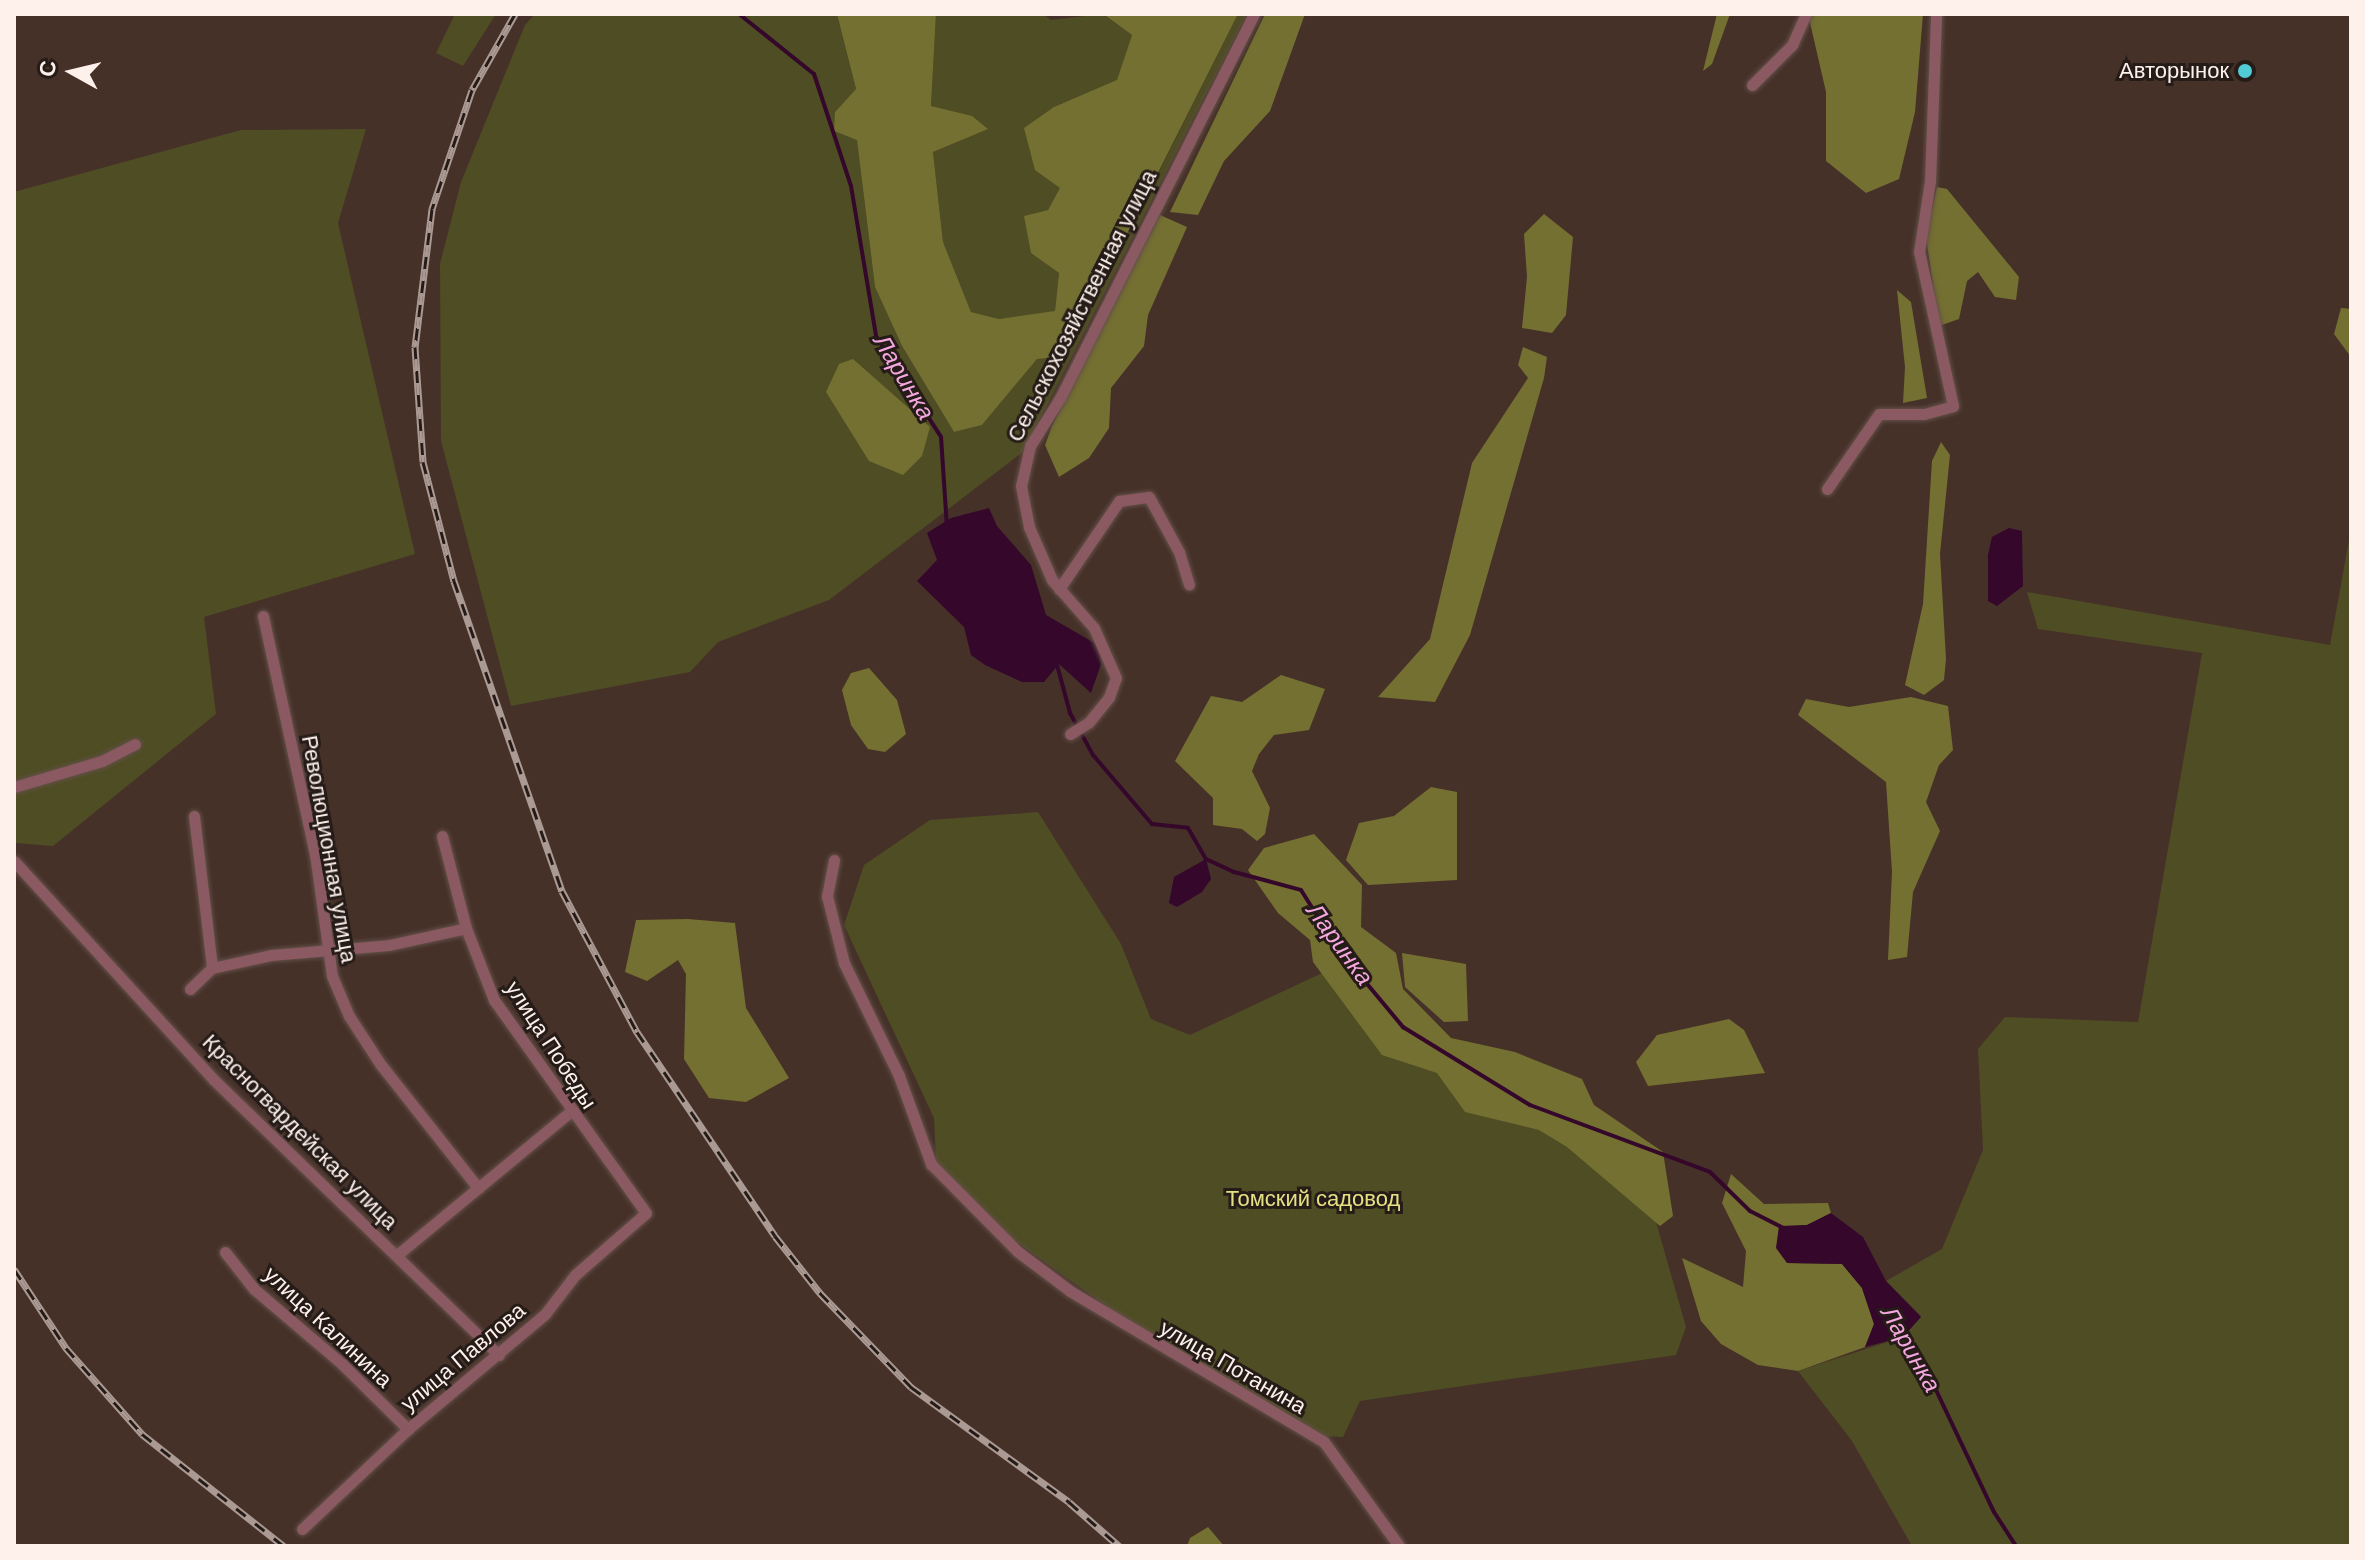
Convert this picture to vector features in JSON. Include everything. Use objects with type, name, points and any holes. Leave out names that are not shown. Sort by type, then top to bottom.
[{"type":"street","name":"Сельскохозяйственная улица","points":[[1070,734],[1086,724],[1109,697],[1116,678],[1094,628],[1059,589],[1029,527],[1021,486],[1030,446],[1060,398],[1254,14]]},
{"type":"street","points":[[1752,85],[1792,45],[1806,14]]},
{"type":"street","points":[[1827,489],[1879,414],[1924,414],[1953,406],[1919,252],[1930,181],[1936,14]]},
{"type":"street","points":[[1059,589],[1119,501],[1149,497],[1179,552],[1189,585]]},
{"type":"street","name":"Революционная улица","points":[[263,616],[315,854],[325,952],[357,1028],[415,1112],[478,1188]]},
{"type":"street","points":[[14,787],[102,761],[135,744]]},
{"type":"street","points":[[194,816],[212,968]]},
{"type":"street","name":"улица Победы","points":[[442,836],[466,928],[494,1000],[570,1112],[646,1213]]},
{"type":"street","name":"улица Потанина","points":[[834,860],[827,896],[844,963],[899,1076],[931,1164],[1017,1251],[1121,1325],[1324,1442],[1389,1525],[1399,1546]]},
{"type":"street","name":"Красногвардейская улица","points":[[14,861],[214,1080],[499,1355]]},
{"type":"street","points":[[190,989],[212,968],[271,955],[325,952],[466,928]]},
{"type":"street","points":[[397,1255],[570,1112]]},
{"type":"street","name":"улица Павлова","points":[[302,1529],[408,1429],[545,1314],[575,1275],[646,1213]]},
{"type":"street","name":"улица Калинина","points":[[225,1252],[254,1289],[342,1364],[408,1429]]},
{"type":"green space","points":[[455,14],[496,14],[463,66],[436,53]]},
{"type":"green space","points":[[535,14],[837,14],[856,89],[835,112],[857,139],[875,287],[902,346],[954,432],[982,425],[1037,359],[1066,357],[1238,14],[1247,14],[1023,452],[829,600],[718,642],[690,672],[511,706],[441,441],[440,264],[461,182],[525,25]]},
{"type":"green space","points":[[936,14],[1043,14],[1051,20],[1102,14],[1132,35],[1117,81],[1054,107],[1061,188],[1048,210],[1025,216],[1031,253],[1059,273],[1055,312],[999,319],[971,312],[943,242],[933,152],[987,129],[931,106]]},
{"type":"green space","points":[[366,129],[338,223],[415,554],[204,617],[216,714],[53,846],[15,843],[14,192],[241,130]]},
{"type":"green space","points":[[2351,529],[2351,1546],[1912,1546],[1852,1441],[1798,1371],[1903,1337],[1921,1316],[1886,1281],[1942,1249],[1983,1150],[1978,1049],[2005,1017],[2138,1022],[2202,653],[2038,629],[2027,592],[2330,645]]},
{"type":"green space","name":"Томский садовод","points":[[1038,812],[1121,944],[1151,1019],[1190,1035],[1335,967],[1648,1194],[1686,1327],[1676,1355],[1360,1401],[1343,1437],[1320,1436],[1137,1328],[1007,1235],[936,1162],[934,1118],[844,925],[864,865],[930,820]]},
{"type":"shaded area","points":[[837,14],[936,14],[931,106],[972,116],[988,129],[933,152],[943,242],[971,312],[999,319],[1055,311],[1059,273],[1031,253],[1024,216],[1048,210],[1060,188],[1035,170],[1024,128],[1054,107],[1117,80],[1132,35],[1103,14],[1238,14],[1065,357],[1037,359],[982,425],[954,432],[902,346],[875,287],[857,140],[834,131],[835,112],[856,89]]},
{"type":"shaded area","points":[[1265,14],[1305,14],[1270,111],[1224,161],[1198,215],[1170,212]]},
{"type":"shaded area","points":[[1717,14],[1730,14],[1712,64],[1703,71]]},
{"type":"shaded area","points":[[1808,14],[1923,14],[1915,112],[1899,179],[1866,193],[1826,161],[1826,92]]},
{"type":"shaded area","points":[[1937,187],[1947,189],[2019,277],[2016,300],[1995,297],[1978,272],[1967,281],[1959,319],[1939,326],[1926,237]]},
{"type":"shaded area","points":[[1544,214],[1573,237],[1566,315],[1552,333],[1522,328],[1527,277],[1524,234]]},
{"type":"shaded area","points":[[1160,215],[1187,227],[1148,315],[1144,346],[1111,388],[1109,428],[1089,458],[1059,477],[1045,445],[1052,426]]},
{"type":"shaded area","points":[[1897,290],[1911,302],[1927,398],[1903,403],[1905,367]]},
{"type":"shaded area","points":[[2341,308],[2351,309],[2351,357],[2334,334]]},
{"type":"shaded area","points":[[1523,347],[1547,357],[1544,378],[1470,635],[1435,702],[1378,697],[1430,639],[1472,463],[1528,378],[1518,365]]},
{"type":"shaded area","points":[[853,359],[930,427],[922,456],[903,475],[869,461],[826,392],[839,364]]},
{"type":"shaded area","points":[[1941,442],[1950,455],[1940,554],[1946,659],[1944,680],[1924,695],[1905,685],[1923,604],[1932,461]]},
{"type":"shaded area","points":[[989,508],[997,526],[1031,565],[1046,615],[1098,645],[1101,664],[1091,693],[1059,664],[1044,682],[1022,682],[985,665],[971,655],[964,627],[917,581],[937,560],[927,533],[951,518]]},
{"type":"shaded area","points":[[2009,528],[2022,531],[2023,586],[1997,606],[1988,601],[1988,555],[1992,537]]},
{"type":"shaded area","points":[[869,668],[897,700],[906,734],[885,752],[868,749],[851,725],[842,690],[851,673]]},
{"type":"shaded area","points":[[1281,675],[1325,689],[1309,730],[1274,735],[1259,754],[1252,771],[1270,808],[1265,834],[1257,841],[1242,829],[1213,825],[1213,798],[1175,761],[1211,696],[1242,702]]},
{"type":"shaded area","points":[[1911,697],[1948,706],[1953,750],[1939,765],[1926,802],[1940,831],[1913,892],[1907,957],[1888,960],[1892,872],[1886,782],[1798,715],[1806,699],[1849,707]]},
{"type":"shaded area","points":[[1431,787],[1457,792],[1457,880],[1368,885],[1346,860],[1359,823],[1394,816]]},
{"type":"shaded area","points":[[1314,834],[1362,885],[1361,927],[1396,953],[1403,989],[1451,1038],[1515,1052],[1582,1079],[1594,1105],[1663,1152],[1673,1216],[1660,1226],[1567,1147],[1539,1130],[1465,1112],[1437,1073],[1382,1055],[1313,962],[1310,940],[1278,913],[1248,870],[1264,848]]},
{"type":"shaded area","points":[[1206,859],[1211,879],[1202,892],[1177,907],[1169,903],[1174,877]]},
{"type":"shaded area","points":[[688,919],[735,923],[746,1008],[789,1078],[746,1102],[709,1098],[684,1059],[686,974],[678,960],[647,981],[625,972],[636,920]]},
{"type":"shaded area","points":[[1402,953],[1466,964],[1468,1021],[1444,1022],[1405,987]]},
{"type":"shaded area","points":[[1729,1019],[1744,1030],[1765,1073],[1648,1086],[1636,1062],[1657,1035]]},
{"type":"shaded area","points":[[1731,1174],[1764,1204],[1828,1203],[1831,1213],[1807,1225],[1779,1227],[1787,1263],[1842,1264],[1862,1288],[1874,1324],[1865,1347],[1798,1371],[1758,1365],[1721,1344],[1701,1321],[1682,1258],[1743,1287],[1746,1251],[1722,1203]]},
{"type":"shaded area","points":[[1831,1213],[1863,1237],[1886,1281],[1921,1317],[1903,1337],[1865,1347],[1874,1324],[1862,1288],[1842,1264],[1787,1263],[1776,1248],[1779,1226],[1807,1225]]},
{"type":"shaded area","points":[[1208,1527],[1224,1546],[1187,1546],[1190,1538]]},
{"type":"waterway","name":"Ларинка","points":[[739,14],[814,74],[851,186],[876,336],[941,437],[947,527]]},
{"type":"waterway","name":"Ларинка","points":[[1056,661],[1070,713],[1093,755],[1152,824],[1188,828],[1206,859],[1234,872],[1301,890],[1338,949],[1403,1027],[1530,1105],[1710,1172],[1750,1211],[1783,1228]]},
{"type":"waterway","name":"Ларинка","points":[[1902,1334],[1926,1369],[1994,1512],[2016,1546]]},
{"type":"railway","points":[[515,14],[472,90],[432,209],[415,347],[423,462],[454,581],[562,891],[637,1032],[775,1236],[820,1293],[911,1387],[1069,1502],[1119,1546]]},
{"type":"railway","points":[[14,1269],[66,1348],[142,1434],[284,1546]]},
{"type":"place","name":"Авторынок","points":[[2245,71]]}]
